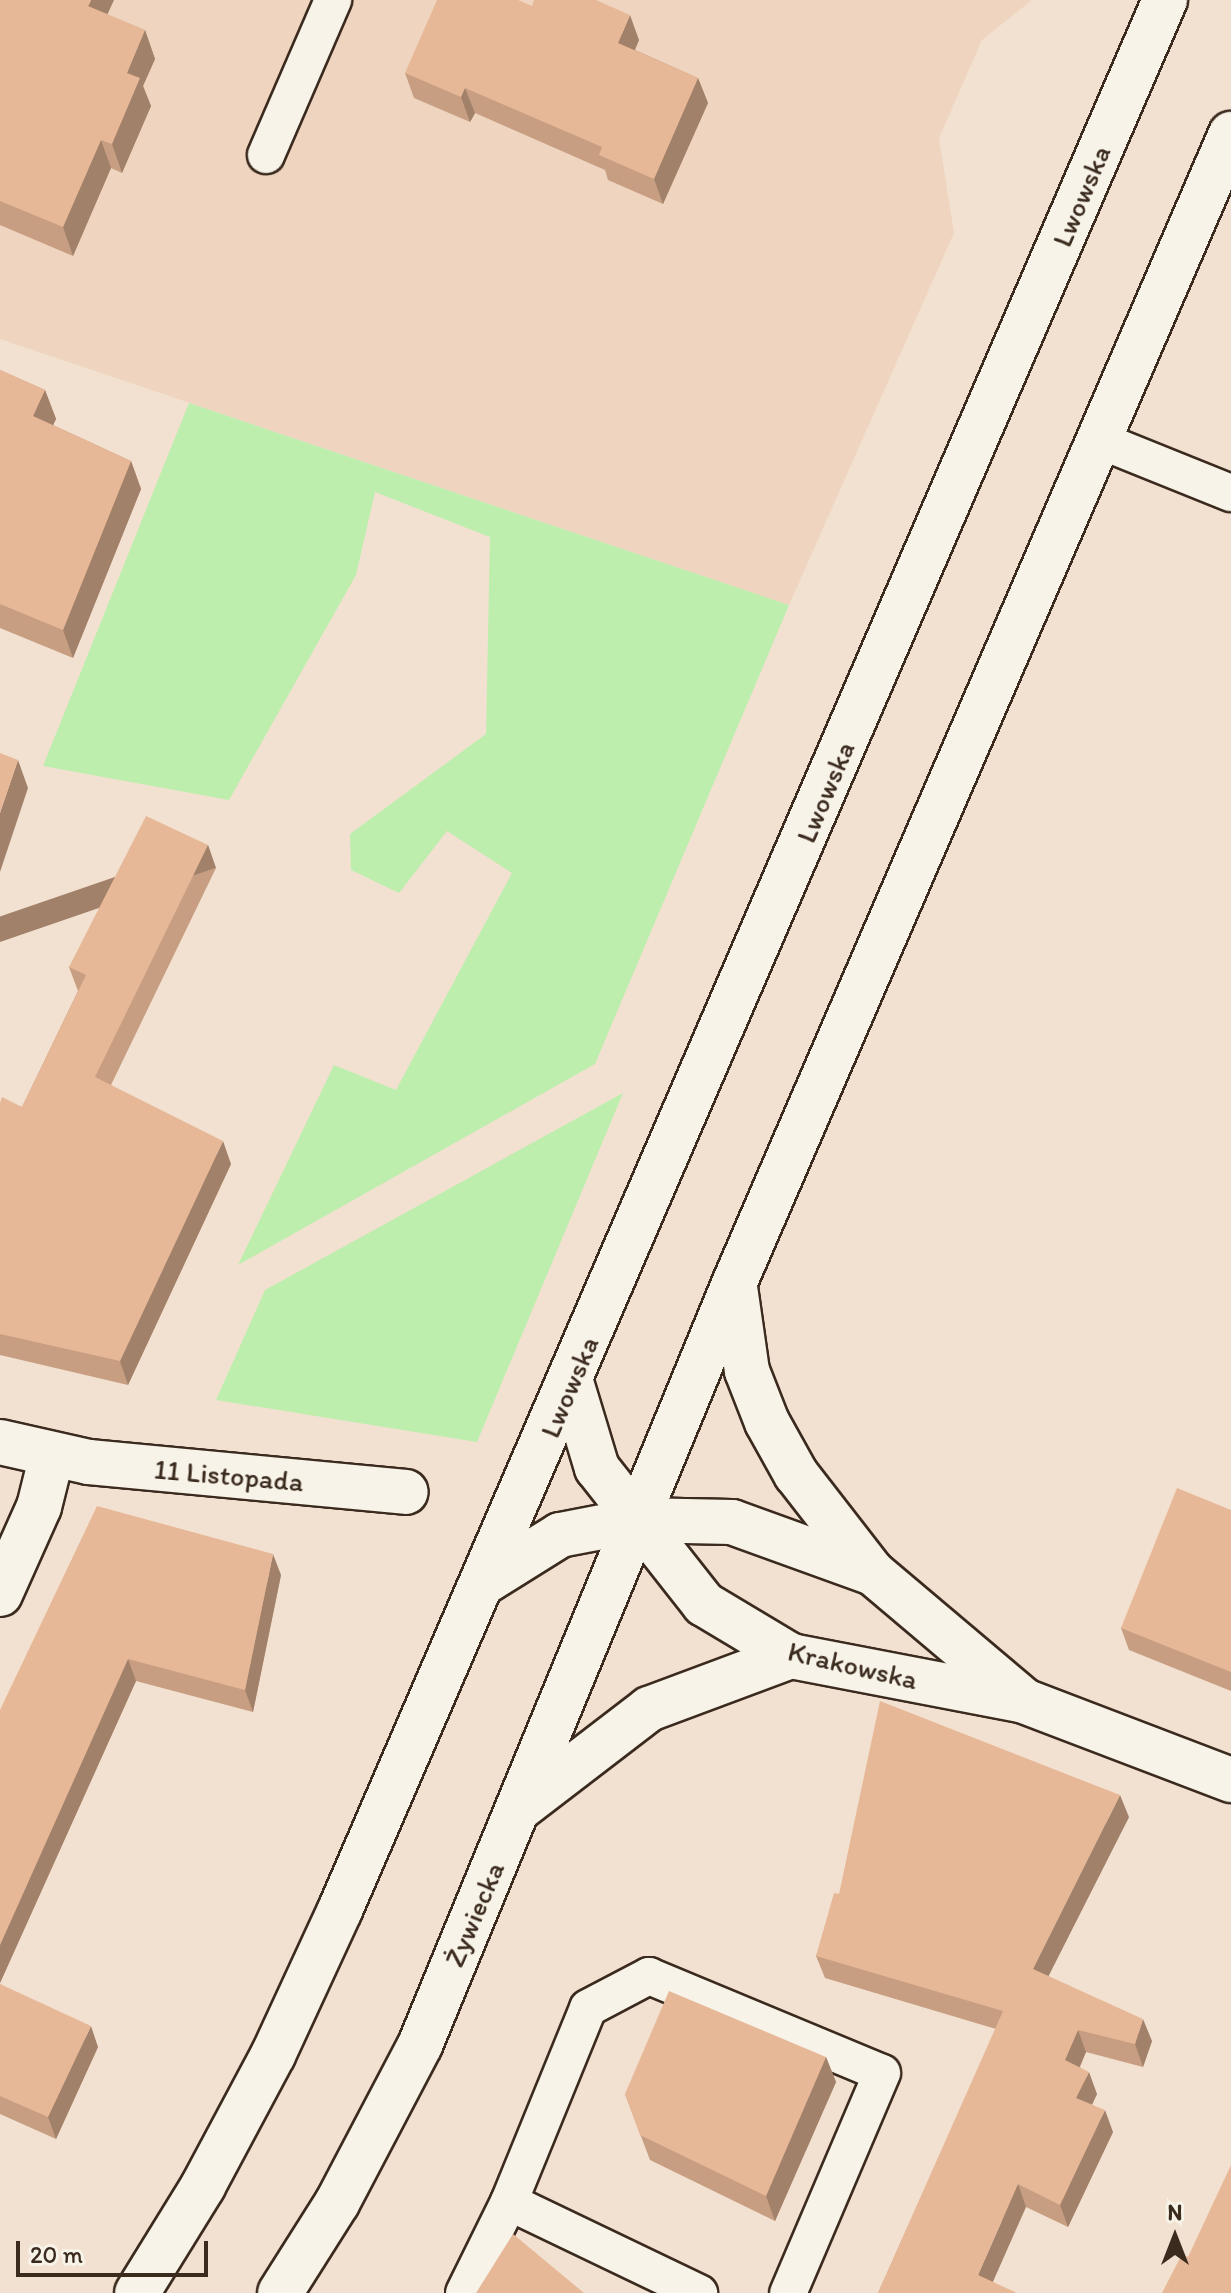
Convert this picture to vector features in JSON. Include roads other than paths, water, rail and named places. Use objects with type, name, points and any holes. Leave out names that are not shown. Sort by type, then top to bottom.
[{"type":"main road","name":"Lwowska","points":[[483,1583],[1165,0]]},
{"type":"main road","points":[[638,1520],[734,1284],[1231,134]]},
{"type":"main road","points":[[734,1284],[747,1371],[767,1422],[796,1474],[873,1573]]},
{"type":"main road","name":"Krakowska","points":[[571,1382],[597,1468],[704,1604],[791,1656],[1024,1701],[1231,1780]]},
{"type":"main road","name":"11 Listopada","points":[[0,1442],[52,1455],[406,1492]]},
{"type":"main road","points":[[0,1594],[39,1507],[52,1455]]},
{"type":"main road","name":"Krakowska","points":[[483,1583],[560,1535],[638,1520],[732,1522],[873,1573],[1024,1701]]},
{"type":"main road","name":"Żywiecka","points":[[280,2293],[337,2203],[420,2045],[638,1520]]},
{"type":"main road","points":[[137,2293],[203,2186],[273,2055],[483,1583]]},
{"type":"main road","points":[[518,1810],[649,1709],[791,1656]]},
{"type":"lane","points":[[266,155],[333,0]]},
{"type":"lane","points":[[1099,440],[1231,493]]},
{"type":"lane","points":[[464,2293],[509,2202],[588,2008],[649,1976],[882,2073],[788,2293]]},
{"type":"lane","points":[[509,2202],[699,2293]]}]
